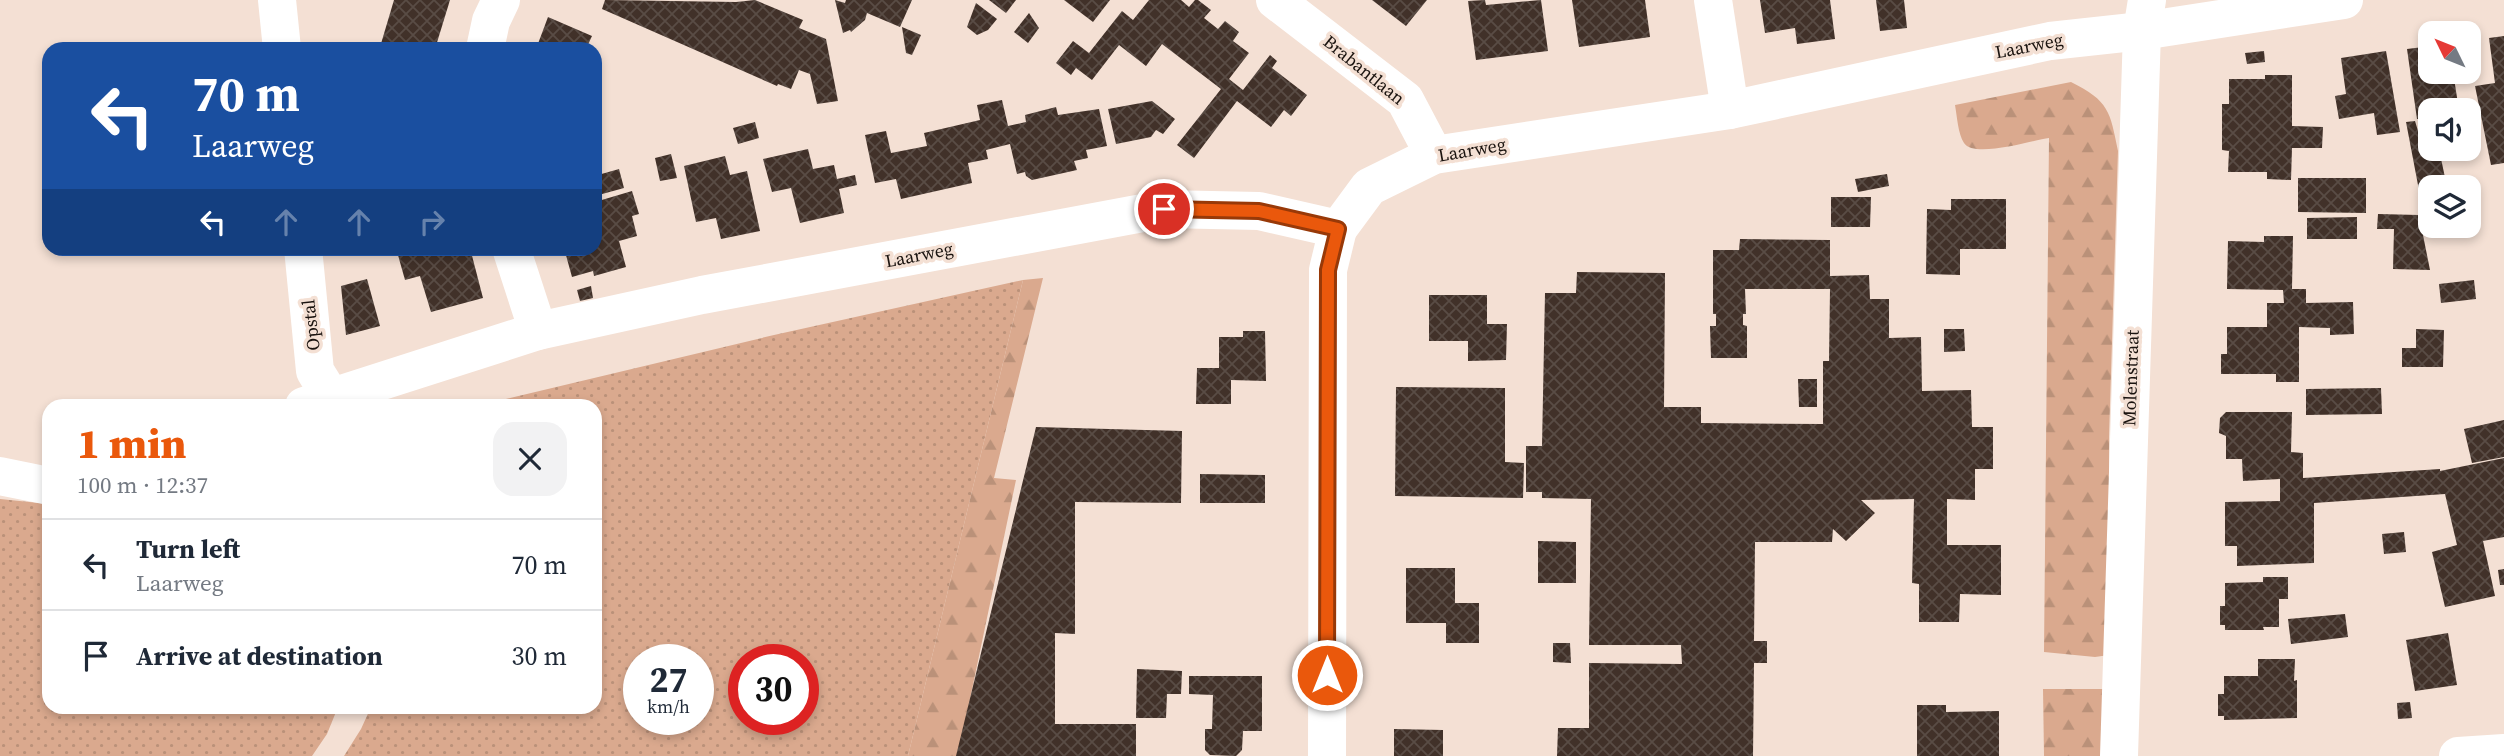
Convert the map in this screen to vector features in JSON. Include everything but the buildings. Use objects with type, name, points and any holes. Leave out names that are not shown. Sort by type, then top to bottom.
[{"type":"street","points":[[277,0],[281,42]]},
{"type":"street","points":[[486,42],[491,21],[500,0]]},
{"type":"street","name":"Brabantlaan","points":[[1275,0],[1405,100],[1434,155]]},
{"type":"street","points":[[1713,0],[1730,110]]},
{"type":"street","name":"Laarweg","points":[[327,399],[538,331],[702,295],[1164,209],[1259,211],[1338,229],[1368,187],[1434,155],[1730,110],[2050,41],[2145,16],[2344,0]]},
{"type":"street","name":"Molenstraat","points":[[2119,756],[2145,16]]},
{"type":"street","points":[[1327,756],[1328,270],[1338,229]]},
{"type":"street","name":"Opstal","points":[[304,256],[318,399]]},
{"type":"street","points":[[514,256],[538,331]]},
{"type":"street","points":[[0,476],[42,485]]},
{"type":"street","points":[[2458,756],[2504,753]]},
{"type":"green space","points":[[2071,82],[2093,95],[2106,109],[2118,151],[2109,437],[2109,655],[2095,657],[2044,652],[2049,138],[1991,149],[1970,147],[1960,135],[1955,105]]},
{"type":"green space","points":[[1043,278],[994,478],[1016,480],[958,756],[908,756],[1023,280]]},
{"type":"green space","points":[[1023,280],[908,756],[344,756],[368,714],[602,714],[602,399],[506,399],[774,335]]},
{"type":"green space","points":[[0,499],[42,503],[42,714],[335,714],[327,734],[312,756],[0,756]]},
{"type":"green space","points":[[2043,689],[2108,689],[2109,756],[2044,756]]},
{"type":"route","points":[[1164,209],[1259,211],[1338,229],[1328,270],[1327,675]]}]
